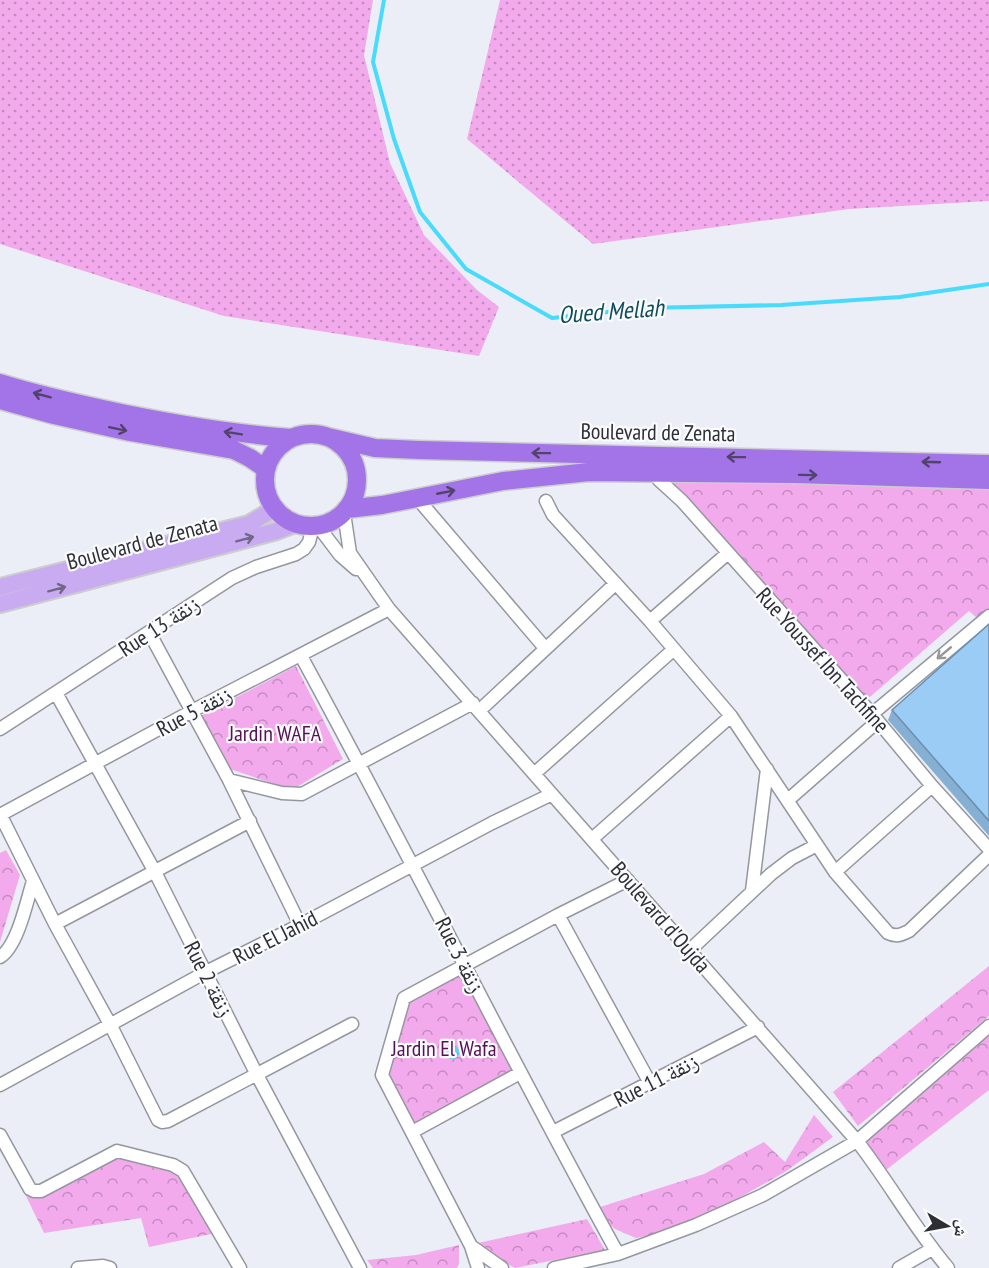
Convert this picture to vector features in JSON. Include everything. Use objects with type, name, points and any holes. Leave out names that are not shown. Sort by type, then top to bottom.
[{"type":"highway","points":[[0,383],[76,404],[245,435],[291,438],[309,434],[328,437],[341,444],[351,455],[358,483],[355,497],[346,511],[336,519],[309,525],[284,517],[274,508],[265,483],[266,469],[271,457],[291,438]]},
{"type":"highway","points":[[0,400],[119,429],[234,450],[266,469]]},
{"type":"highway","name":"Boulevard de Zenata","points":[[328,437],[362,446],[410,450],[989,464]]},
{"type":"highway","name":"Boulevard de Zenata","points":[[346,511],[532,477],[589,472],[989,480]]},
{"type":"main road","name":"Boulevard de Zenata","points":[[0,587],[249,524],[274,508]]},
{"type":"main road","name":"Boulevard de Zenata","points":[[0,604],[277,531],[309,525]]},
{"type":"street","name":"Rue Youssef Ibn Tachfine","points":[[655,472],[659,480],[682,501],[875,717],[932,786],[989,849]]},
{"type":"street","points":[[417,498],[545,648]]},
{"type":"street","points":[[546,501],[553,515],[650,621],[730,716],[835,872],[888,933],[893,936],[909,931],[989,855]]},
{"type":"street","name":"Boulevard d'Oujda","points":[[346,511],[348,546],[364,576],[389,609],[857,1141],[932,1249],[948,1268]]},
{"type":"street","name":"Boulevard d'Oujda","points":[[309,525],[364,576]]},
{"type":"street","name":"Rue 13 زنقة","points":[[0,729],[232,578],[304,549],[309,542],[309,525]]},
{"type":"street","points":[[650,621],[728,553]]},
{"type":"street","points":[[229,780],[294,795],[302,794],[476,707],[615,584]]},
{"type":"street","name":"Rue 5 زنقة","points":[[0,814],[389,609]]},
{"type":"street","points":[[788,800],[875,717],[989,616]]},
{"type":"street","points":[[149,633],[229,780],[300,925]]},
{"type":"street","points":[[535,773],[673,650]]},
{"type":"street","name":"Rue 3 زنقة","points":[[301,656],[414,865],[520,1073],[618,1254]]},
{"type":"street","name":"Rue 2 زنقة","points":[[56,693],[154,872],[257,1075],[360,1268]]},
{"type":"street","points":[[592,838],[730,716]]},
{"type":"street","points":[[752,891],[767,769]]},
{"type":"street","points":[[835,872],[932,786]]},
{"type":"street","name":"Rue El Jahid","points":[[0,1085],[206,972],[552,794]]},
{"type":"street","points":[[0,814],[158,1120],[168,1121],[352,1024]]},
{"type":"street","points":[[55,924],[250,821]]},
{"type":"street","points":[[690,950],[752,891],[792,858],[817,845]]},
{"type":"street","points":[[478,1268],[471,1246],[382,1075],[404,998],[628,880]]},
{"type":"street","points":[[0,957],[8,950],[14,938],[33,881]]},
{"type":"street","points":[[558,915],[650,1083]]},
{"type":"street","points":[[554,1268],[618,1254],[696,1225],[763,1195],[857,1141],[989,1026]]},
{"type":"street","name":"Rue 11 زنقة","points":[[553,1132],[758,1027]]},
{"type":"street","points":[[412,1132],[520,1073]]},
{"type":"street","points":[[0,1136],[30,1189],[34,1191],[41,1191],[117,1151],[173,1165],[183,1171],[240,1268]]},
{"type":"street","points":[[471,1246],[502,1268]]},
{"type":"street","points":[[899,1268],[932,1249]]},
{"type":"street","points":[[78,1268],[103,1266],[110,1268]]},
{"type":"green space","points":[[0,0],[373,0],[364,55],[390,163],[424,235],[477,290],[499,307],[479,356],[224,316],[0,244]]},
{"type":"green space","points":[[500,0],[989,0],[989,201],[849,209],[593,244],[467,139]]},
{"type":"green space","points":[[667,480],[989,488],[989,629],[969,611],[863,703]]},
{"type":"green space","name":"Jardin WAFA","points":[[296,666],[343,759],[292,790],[227,768],[199,717]]},
{"type":"green space","points":[[6,850],[20,875],[0,942],[0,853]]},
{"type":"green space","name":"Jardin El Wafa","points":[[466,966],[520,1073],[412,1132],[382,1064],[398,996]]},
{"type":"green space","points":[[989,966],[989,1016],[858,1126],[833,1092]]},
{"type":"green space","points":[[989,1031],[989,1090],[886,1170],[862,1138]]},
{"type":"green space","points":[[814,1115],[833,1137],[785,1172],[739,1198],[675,1230],[636,1238],[615,1229],[607,1222],[600,1207],[704,1174],[764,1142],[785,1162]]},
{"type":"green space","points":[[110,1151],[192,1172],[216,1233],[149,1247],[141,1218],[44,1233],[25,1194]]},
{"type":"green space","points":[[587,1219],[605,1250],[515,1268],[494,1257],[478,1243]]},
{"type":"green space","points":[[459,1245],[457,1268],[373,1268],[367,1260],[416,1255]]},
{"type":"water","points":[[452,1045],[457,1047],[459,1052],[457,1057],[452,1059],[447,1057],[445,1052],[447,1047]]},
{"type":"building","points":[[989,624],[989,821],[892,710]]},
{"type":"waterway","name":"Oued Mellah","points":[[384,0],[373,62],[394,139],[420,212],[466,269],[552,318],[645,308],[781,305],[900,297],[989,284]]}]
